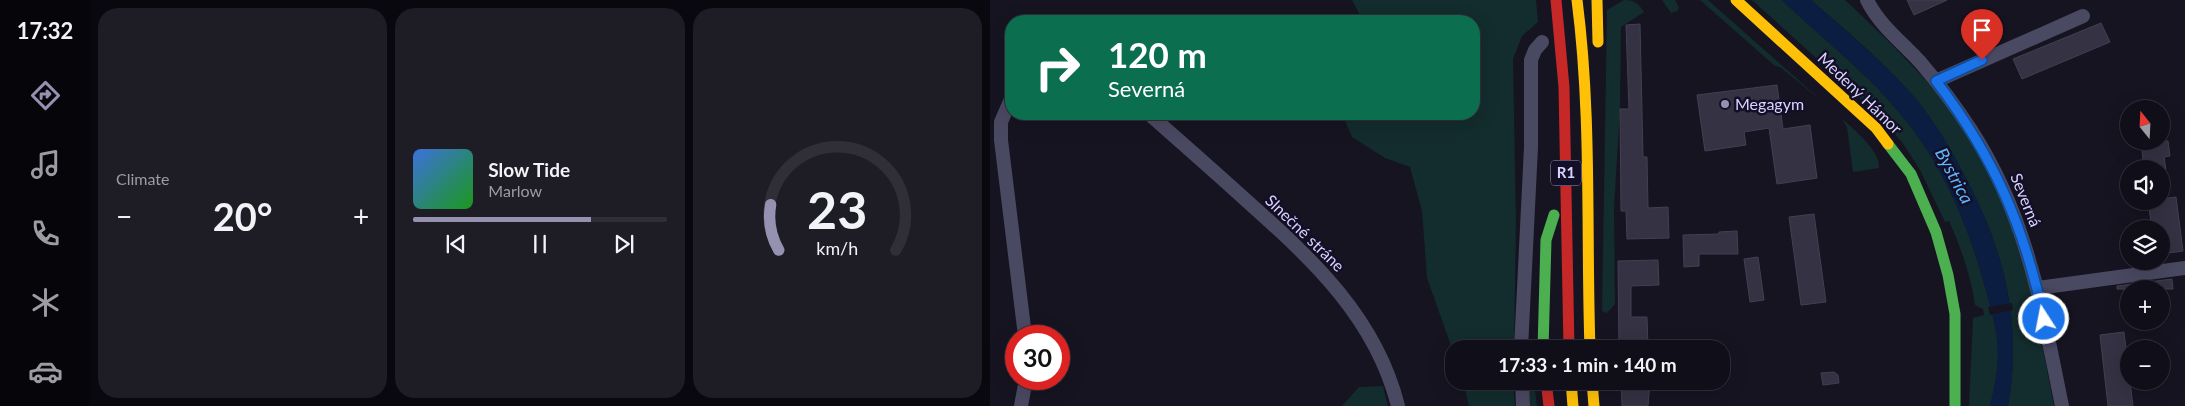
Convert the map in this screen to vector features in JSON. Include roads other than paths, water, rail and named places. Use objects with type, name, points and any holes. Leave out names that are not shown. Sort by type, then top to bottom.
[{"type":"main road","points":[[1544,0],[1552,75],[1554,168]]},
{"type":"main road","name":"R1","points":[[1556,0],[1563,77],[1569,340]]},
{"type":"main road","name":"R1","points":[[1577,0],[1587,119],[1590,340]]},
{"type":"main road","points":[[1597,0],[1598,52]]},
{"type":"main road","name":"Medený Hámor","points":[[1736,0],[1876,128],[1911,174],[1936,232],[1948,275],[1955,314],[1955,406]]},
{"type":"main road","points":[[1587,119],[1595,80]]},
{"type":"main road","points":[[1543,340],[1546,240],[1554,210],[1568,328]]},
{"type":"main road","points":[[1547,390],[1549,406]]},
{"type":"main road","points":[[1572,390],[1573,406]]},
{"type":"main road","points":[[1593,390],[1594,406]]},
{"type":"street","name":"Severná","points":[[1867,0],[1882,23],[1936,81],[1971,130],[1995,171],[2018,224],[2038,288],[2062,406]]},
{"type":"street","points":[[1936,81],[2083,16]]},
{"type":"street","points":[[1521,340],[1532,147],[1531,60],[1535,50],[1542,42]]},
{"type":"street","points":[[1005,114],[1002,122],[1001,140],[1024,325]]},
{"type":"street","name":"Slnečné stráne","points":[[1156,120],[1266,218],[1324,273],[1343,295],[1376,347],[1388,374],[1398,406]]},
{"type":"street","points":[[2038,288],[2185,268]]},
{"type":"street","points":[[1021,406],[1024,390]]},
{"type":"street","points":[[1522,390],[1523,406]]},
{"type":"water","name":"Bystrica","points":[[1782,0],[1811,0],[1879,60],[1924,109],[1939,130],[1958,163],[1983,213],[1993,239],[2008,293],[2012,320],[2013,348],[2008,406],[1990,406],[1998,357],[1993,318],[1978,262],[1969,237],[1960,213],[1937,167],[1909,124],[1892,104],[1852,64]]},
{"type":"place","name":"Megagym","points":[[1725,104]]}]
